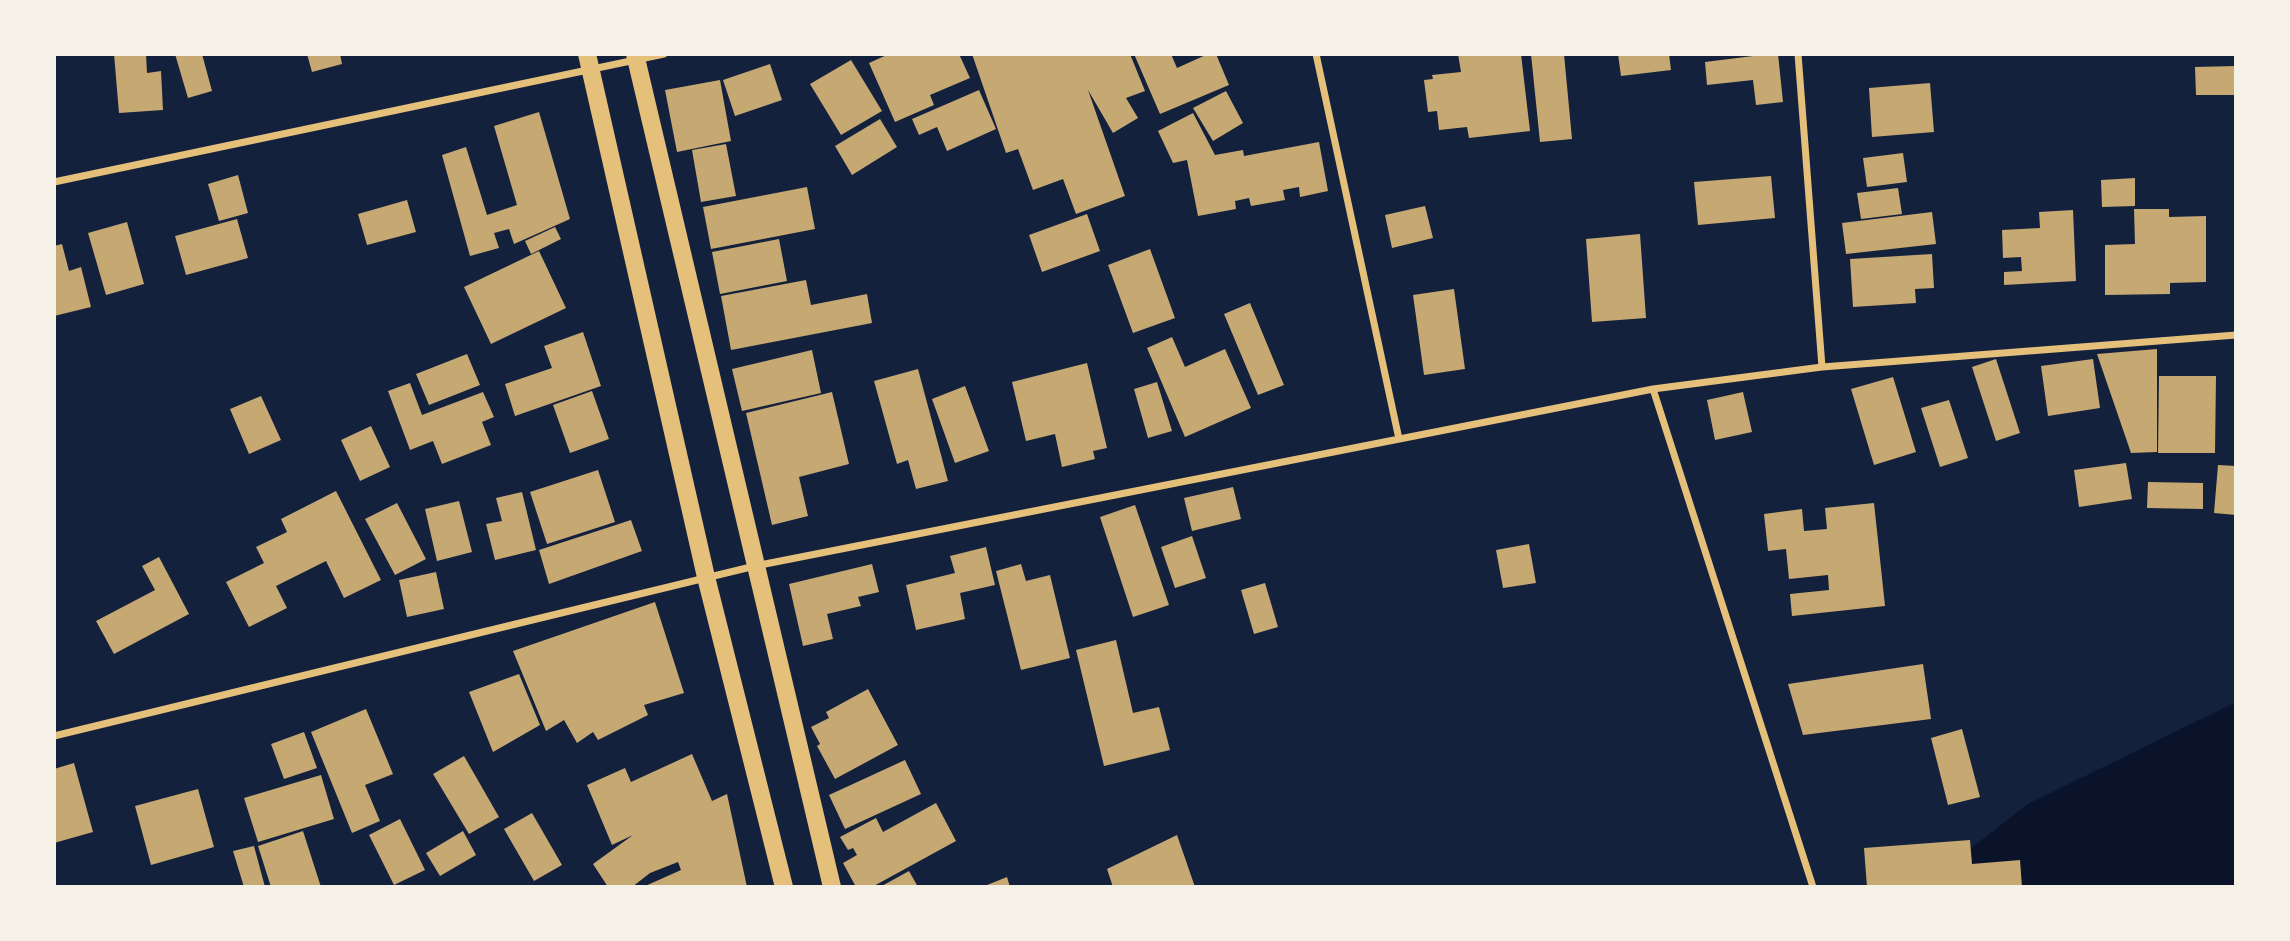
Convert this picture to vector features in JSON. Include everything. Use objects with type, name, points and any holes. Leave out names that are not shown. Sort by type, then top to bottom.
[{"type":"main road","points":[[636,57],[832,887]]},
{"type":"main road","points":[[588,62],[706,577],[784,887]]},
{"type":"street","points":[[54,182],[588,62],[664,54]]},
{"type":"street","points":[[1316,54],[1399,439]]},
{"type":"street","points":[[1798,54],[1822,367]]},
{"type":"street","points":[[54,736],[755,566],[1653,389],[1822,367],[2236,335]]},
{"type":"street","points":[[1653,389],[1813,887]]},
{"type":"water","points":[[2236,702],[2236,887],[1921,887],[2028,804]]},
{"type":"building","points":[[114,54],[146,54],[147,73],[161,71],[163,110],[119,113]]},
{"type":"building","points":[[175,54],[202,54],[212,91],[188,98]]},
{"type":"building","points":[[307,54],[340,54],[342,64],[312,72]]},
{"type":"building","points":[[889,54],[959,54],[970,78],[930,95],[934,105],[895,122],[869,63]]},
{"type":"building","points":[[972,54],[1130,54],[1145,91],[1126,98],[1138,118],[1113,133],[1088,90],[1125,196],[1076,214],[1063,179],[1033,190],[1018,149],[1006,153]]},
{"type":"building","points":[[1134,54],[1171,54],[1177,68],[1208,54],[1216,54],[1229,85],[1160,114]]},
{"type":"building","points":[[1458,54],[1521,54],[1530,131],[1469,138],[1467,127],[1439,130],[1437,111],[1428,112],[1424,80],[1433,79],[1432,75],[1461,72]]},
{"type":"building","points":[[1531,54],[1564,54],[1572,139],[1540,142]]},
{"type":"building","points":[[1618,54],[1669,54],[1671,70],[1621,76]]},
{"type":"building","points":[[1778,54],[1783,102],[1756,105],[1753,80],[1707,85],[1705,62]]},
{"type":"building","points":[[851,60],[882,111],[841,135],[810,84]]},
{"type":"building","points":[[770,64],[782,100],[735,116],[723,80]]},
{"type":"building","points":[[2236,66],[2236,95],[2196,95],[2195,67]]},
{"type":"building","points":[[720,80],[731,141],[677,152],[665,90]]},
{"type":"building","points":[[1930,83],[1934,132],[1872,137],[1869,88]]},
{"type":"building","points":[[979,90],[996,129],[947,151],[937,127],[919,135],[912,119]]},
{"type":"building","points":[[1226,91],[1243,123],[1213,141],[1193,108]]},
{"type":"building","points":[[539,112],[570,219],[514,244],[509,229],[494,233],[499,248],[470,256],[442,155],[466,147],[487,215],[517,205],[494,126]]},
{"type":"building","points":[[1193,113],[1215,155],[1243,150],[1244,156],[1319,142],[1328,191],[1300,197],[1299,187],[1283,190],[1285,200],[1251,206],[1249,198],[1235,201],[1236,209],[1198,216],[1187,160],[1173,163],[1158,131]]},
{"type":"building","points":[[880,119],[897,147],[852,175],[835,146]]},
{"type":"building","points":[[726,144],[736,196],[701,202],[692,150]]},
{"type":"building","points":[[1903,153],[1907,182],[1867,187],[1863,158]]},
{"type":"building","points":[[238,175],[248,213],[219,221],[208,184]]},
{"type":"building","points":[[1771,176],[1775,218],[1698,225],[1694,182]]},
{"type":"building","points":[[2135,178],[2135,206],[2102,207],[2101,180]]},
{"type":"building","points":[[807,187],[815,229],[711,249],[703,207]]},
{"type":"building","points":[[1898,188],[1902,214],[1861,219],[1857,193]]},
{"type":"building","points":[[407,200],[416,232],[367,245],[358,214]]},
{"type":"building","points":[[1425,206],[1433,238],[1392,248],[1385,215]]},
{"type":"building","points":[[2134,209],[2169,209],[2169,217],[2206,216],[2206,282],[2170,283],[2170,294],[2105,295],[2105,245],[2135,244]]},
{"type":"building","points":[[2073,210],[2076,281],[2004,285],[2004,272],[2022,271],[2021,257],[2003,258],[2002,230],[2040,228],[2039,212]]},
{"type":"building","points":[[1932,212],[1936,244],[1846,254],[1842,223]]},
{"type":"building","points":[[1087,214],[1100,251],[1042,272],[1029,235]]},
{"type":"building","points":[[237,219],[248,258],[186,275],[175,236]]},
{"type":"building","points":[[127,222],[144,284],[106,295],[88,233]]},
{"type":"building","points":[[555,227],[561,239],[531,254],[525,241]]},
{"type":"building","points":[[1640,234],[1646,318],[1592,322],[1586,239]]},
{"type":"building","points":[[779,239],[787,281],[720,294],[712,252]]},
{"type":"building","points":[[62,244],[69,271],[81,267],[91,307],[54,316],[54,246]]},
{"type":"building","points":[[1150,249],[1175,318],[1133,333],[1108,265]]},
{"type":"building","points":[[539,251],[566,308],[491,344],[464,287]]},
{"type":"building","points":[[1932,254],[1934,288],[1915,289],[1916,303],[1853,307],[1850,259]]},
{"type":"building","points":[[806,280],[811,305],[867,294],[872,323],[731,350],[721,296]]},
{"type":"building","points":[[1454,289],[1465,369],[1424,375],[1413,295]]},
{"type":"building","points":[[1250,303],[1284,385],[1258,395],[1224,314]]},
{"type":"building","points":[[583,332],[601,386],[515,416],[505,384],[552,368],[544,346]]},
{"type":"building","points":[[1172,337],[1185,367],[1225,349],[1251,408],[1185,437],[1147,348]]},
{"type":"building","points":[[2157,349],[2157,452],[2131,453],[2097,354]]},
{"type":"building","points":[[812,350],[821,393],[742,411],[732,369]]},
{"type":"building","points":[[467,354],[480,385],[429,405],[416,374]]},
{"type":"building","points":[[1996,359],[2020,433],[1996,441],[1972,367]]},
{"type":"building","points":[[2093,359],[2100,408],[2048,416],[2041,366]]},
{"type":"building","points":[[1087,363],[1107,448],[1093,451],[1095,459],[1062,467],[1055,434],[1026,441],[1012,382]]},
{"type":"building","points":[[918,369],[948,481],[916,489],[908,460],[897,464],[874,381]]},
{"type":"building","points":[[2159,376],[2216,376],[2215,453],[2158,453]]},
{"type":"building","points":[[1893,377],[1916,452],[1874,465],[1851,389]]},
{"type":"building","points":[[1157,382],[1172,431],[1148,438],[1134,389]]},
{"type":"building","points":[[410,383],[422,415],[483,392],[494,417],[482,422],[491,445],[442,464],[433,441],[410,450],[388,391]]},
{"type":"building","points":[[965,386],[989,451],[955,463],[932,399]]},
{"type":"building","points":[[592,391],[609,439],[570,453],[553,405]]},
{"type":"building","points":[[832,392],[849,464],[799,477],[808,516],[772,525],[746,413]]},
{"type":"building","points":[[1743,392],[1752,432],[1715,440],[1707,400]]},
{"type":"building","points":[[261,396],[281,440],[249,454],[230,409]]},
{"type":"building","points":[[1949,400],[1968,458],[1940,467],[1921,408]]},
{"type":"building","points":[[371,426],[390,467],[360,481],[341,440]]},
{"type":"building","points":[[2126,463],[2132,499],[2079,507],[2074,470]]},
{"type":"building","points":[[2218,465],[2236,466],[2236,515],[2214,513]]},
{"type":"building","points":[[598,470],[615,522],[547,544],[530,492]]},
{"type":"building","points":[[2148,482],[2203,483],[2203,509],[2147,508]]},
{"type":"building","points":[[1233,487],[1241,519],[1192,531],[1184,498]]},
{"type":"building","points":[[336,491],[381,580],[344,598],[326,561],[276,586],[287,608],[249,627],[226,582],[264,563],[256,547],[287,532],[281,519]]},
{"type":"building","points":[[522,492],[536,550],[495,560],[486,524],[502,521],[496,498]]},
{"type":"building","points":[[459,501],[472,552],[437,561],[425,509]]},
{"type":"building","points":[[397,503],[426,559],[395,575],[365,519]]},
{"type":"building","points":[[1874,503],[1885,606],[1792,616],[1790,594],[1829,590],[1828,575],[1789,579],[1786,549],[1768,551],[1764,514],[1802,509],[1804,531],[1827,529],[1825,508]]},
{"type":"building","points":[[1135,505],[1169,605],[1133,617],[1100,517]]},
{"type":"building","points":[[631,520],[642,551],[549,584],[539,550]]},
{"type":"building","points":[[1192,536],[1206,578],[1175,588],[1161,547]]},
{"type":"building","points":[[1529,544],[1536,583],[1503,588],[1496,550]]},
{"type":"building","points":[[986,547],[995,585],[960,593],[965,619],[916,630],[906,585],[955,573],[950,556]]},
{"type":"building","points":[[159,557],[189,614],[114,654],[96,621],[155,590],[142,566]]},
{"type":"building","points":[[872,564],[879,592],[858,597],[861,606],[827,614],[833,639],[803,646],[789,584]]},
{"type":"building","points":[[1021,564],[1026,581],[1050,575],[1070,658],[1021,670],[996,571]]},
{"type":"building","points":[[436,572],[444,609],[407,617],[399,580]]},
{"type":"building","points":[[1265,583],[1278,627],[1254,634],[1241,590]]},
{"type":"building","points":[[655,602],[684,693],[644,705],[648,715],[598,740],[593,732],[577,743],[564,720],[546,731],[513,651]]},
{"type":"building","points":[[1116,640],[1133,713],[1159,707],[1170,750],[1104,766],[1076,650]]},
{"type":"building","points":[[1923,664],[1931,719],[1803,735],[1788,684]]},
{"type":"building","points":[[519,674],[540,725],[493,752],[469,692]]},
{"type":"building","points":[[868,689],[898,745],[835,779],[817,746],[820,744],[811,727],[829,718],[826,712]]},
{"type":"building","points":[[366,709],[393,774],[365,785],[380,821],[352,833],[311,732]]},
{"type":"building","points":[[1962,729],[1980,797],[1948,805],[1931,738]]},
{"type":"building","points":[[304,732],[317,768],[284,779],[271,744]]},
{"type":"building","points":[[692,754],[712,801],[727,794],[747,887],[643,887],[681,870],[678,862],[650,873],[632,887],[608,887],[593,864],[633,835],[612,845],[587,785],[625,768],[631,782]]},
{"type":"building","points":[[464,756],[499,817],[469,834],[433,774]]},
{"type":"building","points":[[905,760],[921,794],[845,829],[829,795]]},
{"type":"building","points":[[74,763],[93,832],[54,843],[54,769]]},
{"type":"building","points":[[321,775],[334,819],[258,842],[244,798]]},
{"type":"building","points":[[198,789],[214,847],[151,865],[135,806]]},
{"type":"building","points":[[936,803],[956,841],[872,887],[856,887],[843,863],[857,855],[853,848],[848,850],[840,837],[876,818],[883,832]]},
{"type":"building","points":[[532,813],[562,865],[534,881],[504,829]]},
{"type":"building","points":[[400,819],[425,870],[394,885],[369,835]]},
{"type":"building","points":[[303,831],[321,887],[271,887],[258,846]]},
{"type":"building","points":[[463,831],[476,855],[440,876],[426,853]]},
{"type":"building","points":[[1177,835],[1195,887],[1113,887],[1107,869]]},
{"type":"building","points":[[1970,840],[1972,864],[2020,860],[2022,887],[1867,887],[1864,848]]},
{"type":"building","points":[[254,846],[265,887],[244,887],[233,851]]},
{"type":"building","points":[[909,871],[918,887],[880,887]]},
{"type":"building","points":[[1007,877],[1010,887],[982,887]]}]
